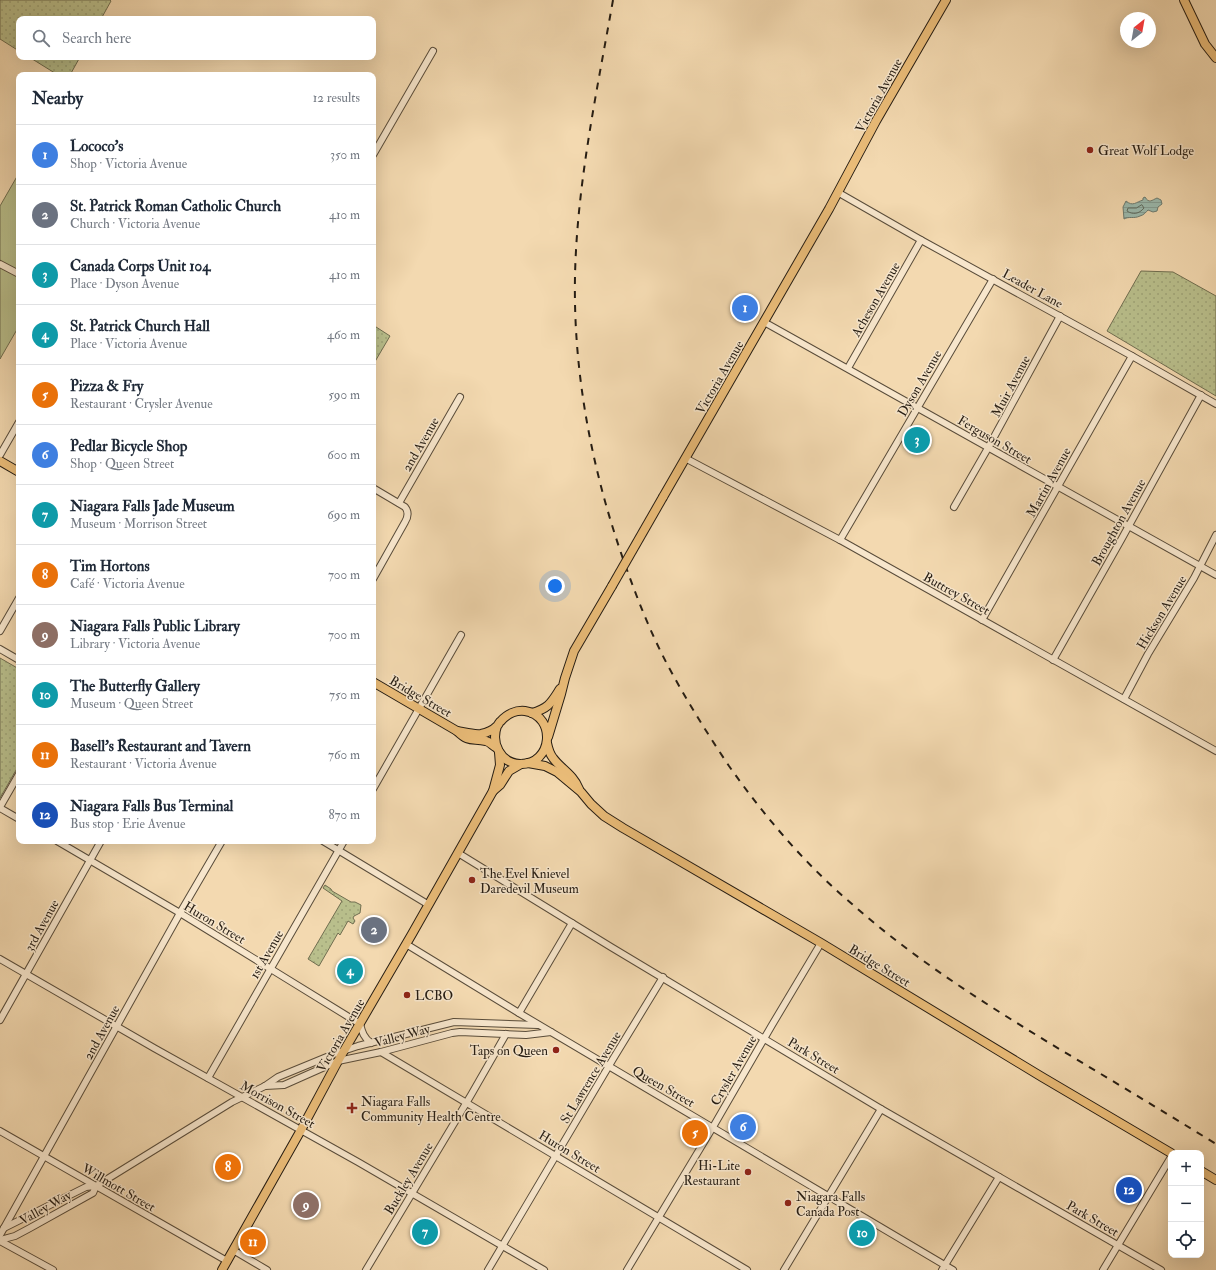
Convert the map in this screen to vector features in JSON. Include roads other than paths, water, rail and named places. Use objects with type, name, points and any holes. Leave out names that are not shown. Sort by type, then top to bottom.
[{"type":"main road","name":"Victoria Avenue","points":[[547,740],[574,651],[839,193],[876,122],[946,0]]},
{"type":"main road","points":[[1184,0],[1205,44],[1216,58]]},
{"type":"main road","points":[[0,461],[16,470]]},
{"type":"main road","name":"Victoria Avenue","points":[[532,713],[548,706],[564,683]]},
{"type":"main road","name":"Bridge Street","points":[[376,684],[457,731],[467,739],[474,741],[485,741],[498,750]]},
{"type":"main road","points":[[517,711],[532,713],[544,723],[547,730],[545,750],[541,756],[535,760],[525,763],[509,761],[498,750],[495,737],[497,726],[508,714],[517,711]]},
{"type":"main road","name":"Bridge Street","points":[[457,731],[479,734],[497,726]]},
{"type":"main road","name":"Bridge Street","points":[[547,740],[549,752],[552,758],[574,779],[590,804],[604,816],[1168,1151]]},
{"type":"main road","name":"Victoria Avenue","points":[[222,1270],[338,1061],[429,905],[492,791],[500,765],[498,750]]},
{"type":"main road","name":"Victoria Avenue","points":[[492,791],[500,785],[509,771],[525,763]]},
{"type":"main road","name":"Bridge Street","points":[[525,763],[534,763],[551,769],[581,792]]},
{"type":"main road","points":[[1204,1173],[1216,1180]]},
{"type":"street","points":[[376,151],[433,51]]},
{"type":"street","name":"Leader Lane","points":[[839,193],[1216,404]]},
{"type":"street","name":"Acheson Avenue","points":[[848,368],[921,240]]},
{"type":"street","points":[[0,264],[16,272]]},
{"type":"street","name":"Dyson Avenue","points":[[840,540],[993,279]]},
{"type":"street","name":"Muir Avenue","points":[[954,507],[1060,316]]},
{"type":"street","name":"Ferguson Street","points":[[764,322],[1216,575]]},
{"type":"street","name":"Martin Avenue","points":[[982,620],[1132,356]]},
{"type":"street","name":"Broughton Avenue","points":[[1052,660],[1201,395]]},
{"type":"street","name":"2nd Avenue","points":[[398,503],[460,397]]},
{"type":"street","points":[[0,455],[16,427]]},
{"type":"street","name":"Buttrey Street","points":[[686,458],[840,540],[1216,751]]},
{"type":"street","points":[[376,490],[407,510],[408,515],[406,522],[376,574]]},
{"type":"street","name":"Hickson Avenue","points":[[1124,699],[1148,654],[1194,578],[1216,535]]},
{"type":"street","points":[[0,632],[16,603]]},
{"type":"street","points":[[376,784],[461,635]]},
{"type":"street","points":[[0,649],[16,658]]},
{"type":"street","points":[[16,779],[0,808],[16,817]]},
{"type":"street","name":"Huron Street","points":[[62,844],[180,913],[360,1024]]},
{"type":"street","name":"3rd Avenue","points":[[0,1020],[99,844]]},
{"type":"street","name":"2nd Avenue","points":[[0,1235],[116,1026],[220,844]]},
{"type":"street","points":[[328,844],[429,905]]},
{"type":"street","name":"1st Avenue","points":[[208,1078],[342,844]]},
{"type":"street","name":"Park Street","points":[[458,853],[881,1108],[1161,1270]]},
{"type":"street","points":[[519,1013],[572,923]]},
{"type":"street","name":"Crysler Avenue","points":[[627,1270],[713,1127],[820,943]]},
{"type":"street","name":"Queen Street","points":[[406,944],[538,1025],[828,1196],[943,1268],[953,1270]]},
{"type":"street","name":"Morrison Street","points":[[0,959],[412,1193],[544,1270]]},
{"type":"street","name":"St Lawrence Avenue","points":[[488,1270],[663,977]]},
{"type":"street","name":"Valley Way","points":[[2,1229],[17,1223],[86,1187],[96,1186],[166,1142],[242,1097],[265,1086],[278,1077],[346,1049],[454,1022],[538,1025]]},
{"type":"street","points":[[360,1024],[365,1037],[371,1043]]},
{"type":"street","name":"Valley Way","points":[[265,1086],[284,1085],[338,1061],[381,1052],[452,1033],[460,1032],[526,1035],[551,1032]]},
{"type":"street","name":"Buckley Avenue","points":[[366,1270],[506,1034]]},
{"type":"street","name":"Huron Street","points":[[381,1052],[747,1270]]},
{"type":"street","points":[[784,1270],[881,1108]]},
{"type":"street","name":"Willmott Street","points":[[0,1131],[227,1261]]},
{"type":"street","points":[[1103,1270],[1168,1162]]},
{"type":"street","points":[[943,1268],[999,1177]]},
{"type":"street","name":"Valley Way","points":[[0,1240],[15,1236],[30,1228],[93,1192],[96,1186]]},
{"type":"street","points":[[0,1240],[53,1270]]},
{"type":"street","points":[[233,1250],[266,1270]]},
{"type":"water","points":[[1145,197],[1149,201],[1157,198],[1161,200],[1162,204],[1158,207],[1157,211],[1153,212],[1148,210],[1141,216],[1124,219],[1123,207],[1126,201],[1134,204],[1143,200]]},
{"type":"railway","points":[[613,0],[594,103],[580,206],[575,276],[575,313],[578,351],[588,425],[604,498],[632,583],[666,662],[686,698],[729,766],[771,822],[818,873],[852,904],[899,943],[999,1012],[1216,1144]]},
{"type":"place","name":"Great Wolf Lodge","points":[[1090,150]]},
{"type":"place","name":"Lococo's","points":[[745,308]]},
{"type":"place","name":"Canada Corps Unit 104","points":[[917,440]]},
{"type":"place","name":"The Evel Knievel Daredevil Museum","points":[[472,880]]},
{"type":"place","name":"St. Patrick Roman Catholic Church","points":[[374,930]]},
{"type":"place","name":"St. Patrick Church Hall","points":[[350,971]]},
{"type":"place","name":"LCBO","points":[[407,995]]},
{"type":"place","name":"Taps on Queen","points":[[556,1050]]},
{"type":"place","name":"Niagara Falls Community Health Centre","points":[[352,1108]]},
{"type":"place","name":"Pedlar Bicycle Shop","points":[[743,1127]]},
{"type":"place","name":"Pizza & Fry","points":[[695,1133]]},
{"type":"place","name":"Tim Hortons","points":[[228,1167]]},
{"type":"place","name":"Hi-Lite Restaurant","points":[[748,1172]]},
{"type":"place","name":"Niagara Falls Bus Terminal","points":[[1129,1190]]},
{"type":"place","name":"Niagara Falls Canada Post","points":[[788,1203]]},
{"type":"place","name":"Niagara Falls Public Library","points":[[306,1205]]},
{"type":"place","name":"Niagara Falls Jade Museum","points":[[425,1232]]},
{"type":"place","name":"The Butterfly Gallery","points":[[862,1233]]},
{"type":"place","name":"Basell's Restaurant and Tavern","points":[[253,1242]]}]
